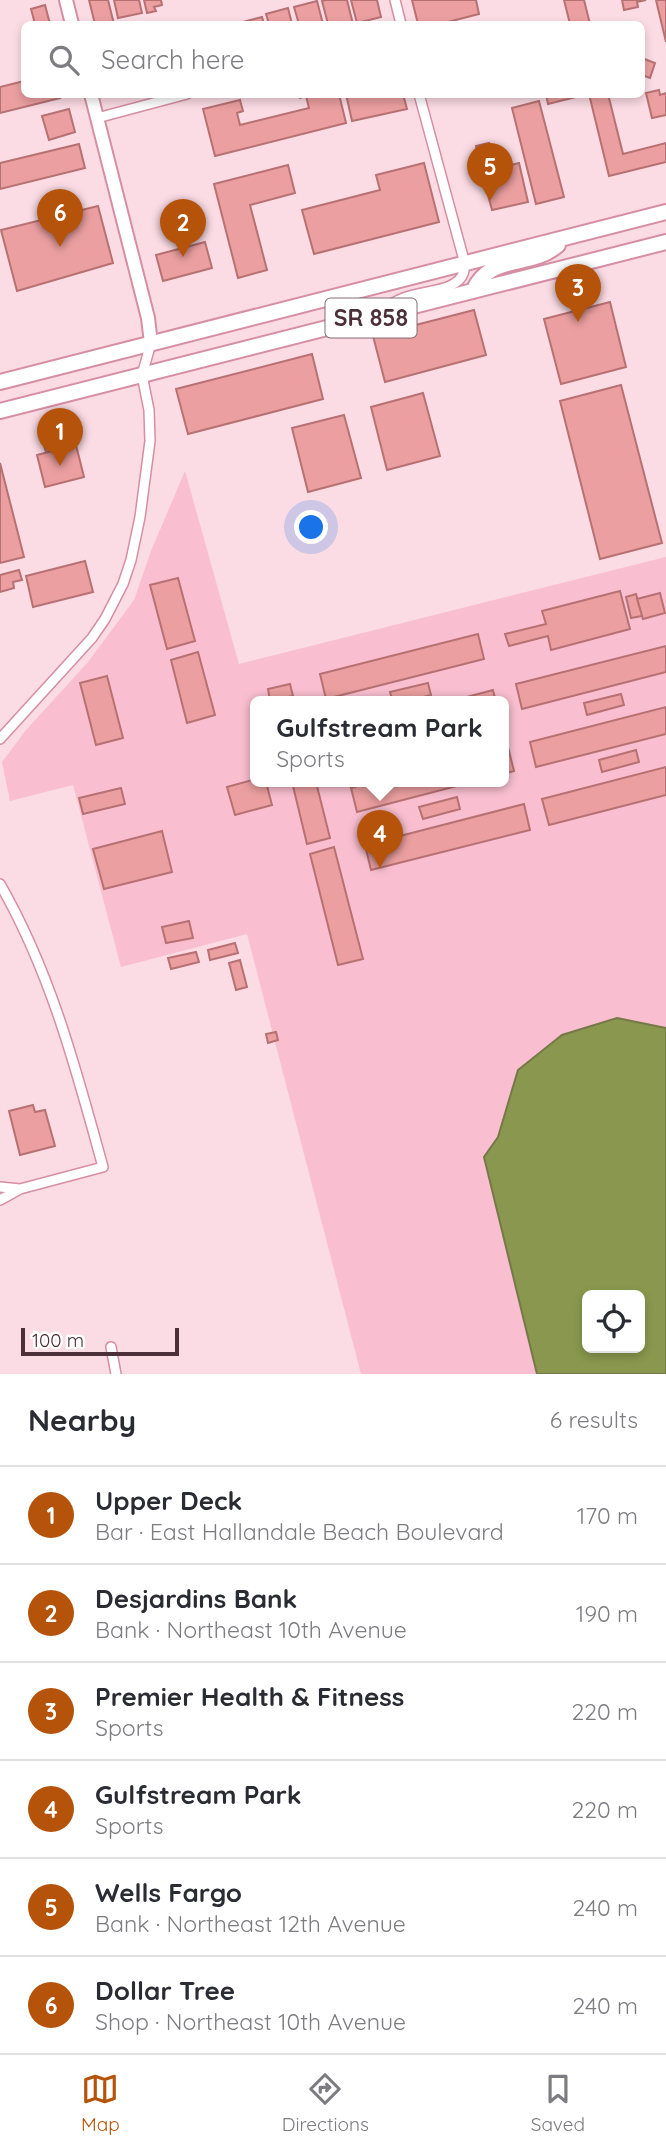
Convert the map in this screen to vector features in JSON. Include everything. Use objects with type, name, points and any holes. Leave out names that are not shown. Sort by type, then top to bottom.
[{"type":"main road","name":"SR 858","points":[[0,382],[666,212]]},
{"type":"main road","points":[[473,291],[482,274],[547,253],[564,239]]},
{"type":"main road","name":"SR 858","points":[[0,411],[666,242]]},
{"type":"street","points":[[66,0],[71,21]]},
{"type":"street","points":[[395,0],[400,21]]},
{"type":"street","points":[[0,739],[92,638],[105,619],[123,584],[140,517],[150,441],[149,410],[142,375],[151,343],[148,318],[92,98]]},
{"type":"street","points":[[97,118],[172,98]]},
{"type":"street","points":[[375,317],[401,298],[453,284],[462,277],[465,264],[420,98]]},
{"type":"street","points":[[0,884],[29,938],[57,1006],[103,1167],[20,1189],[0,1200]]},
{"type":"street","points":[[0,1187],[20,1189]]},
{"type":"street","points":[[111,1347],[116,1374]]},
{"type":"shaded area","points":[[185,471],[239,664],[666,557],[666,1374],[361,1374],[247,934],[121,967],[73,785],[10,801],[2,762],[26,730],[88,662],[134,600],[151,551]]},
{"type":"shaded area","points":[[617,1018],[666,1028],[666,1374],[537,1374],[484,1157],[498,1137],[518,1070],[562,1035]]},
{"type":"building","points":[[89,0],[108,0],[113,21],[94,21]]},
{"type":"building","points":[[114,0],[139,0],[142,13],[118,18]]},
{"type":"building","points":[[144,0],[161,0],[162,5],[154,7],[156,11],[147,13]]},
{"type":"building","points":[[347,0],[352,21],[327,21],[322,1]]},
{"type":"building","points":[[351,0],[377,0],[381,17],[356,21]]},
{"type":"building","points":[[412,0],[476,0],[479,14],[452,21],[417,21]]},
{"type":"building","points":[[564,0],[584,0],[589,21],[569,21]]},
{"type":"building","points":[[622,0],[646,0],[637,2],[638,7],[624,10]]},
{"type":"building","points":[[656,0],[666,0],[666,42]]},
{"type":"building","points":[[317,1],[322,21],[298,21],[294,7]]},
{"type":"building","points":[[45,5],[49,21],[34,21],[31,9]]},
{"type":"building","points":[[288,8],[291,21],[268,21],[266,14]]},
{"type":"building","points":[[262,17],[263,21],[247,21]]},
{"type":"building","points":[[645,59],[655,63],[650,78],[645,76]]},
{"type":"building","points":[[21,82],[21,98],[60,98],[0,113],[0,87]]},
{"type":"building","points":[[659,90],[660,95],[666,93],[666,115],[652,118],[646,93]]},
{"type":"building","points":[[306,98],[340,98],[346,123],[215,156],[203,109],[240,100],[243,111],[237,113],[240,125],[309,108]]},
{"type":"building","points":[[347,98],[404,98],[407,109],[352,121]]},
{"type":"building","points":[[547,98],[572,98],[548,104]]},
{"type":"building","points":[[590,98],[609,98],[623,154],[666,143],[666,162],[609,176]]},
{"type":"building","points":[[539,101],[564,197],[536,204],[512,108]]},
{"type":"building","points":[[69,109],[75,132],[49,140],[42,116]]},
{"type":"building","points":[[489,143],[496,168],[482,172],[476,146]]},
{"type":"building","points":[[79,144],[85,168],[0,189],[0,163]]},
{"type":"building","points":[[424,163],[439,222],[314,254],[302,210],[380,190],[376,175]]},
{"type":"building","points":[[519,163],[528,202],[492,210],[482,172]]},
{"type":"building","points":[[288,165],[295,193],[250,205],[267,270],[238,278],[214,184]]},
{"type":"building","points":[[98,206],[113,263],[17,291],[1,230]]},
{"type":"building","points":[[205,242],[212,268],[163,281],[156,255]]},
{"type":"building","points":[[610,302],[626,367],[561,384],[544,319]]},
{"type":"building","points":[[474,310],[486,355],[385,382],[373,336]]},
{"type":"building","points":[[312,354],[323,399],[188,434],[176,389]]},
{"type":"building","points":[[621,385],[662,543],[600,559],[560,401]]},
{"type":"building","points":[[423,393],[440,456],[387,470],[371,407]]},
{"type":"building","points":[[344,415],[361,478],[308,492],[292,428]]},
{"type":"building","points":[[56,435],[60,449],[46,452],[42,439]]},
{"type":"building","points":[[76,445],[84,477],[45,487],[37,455]]},
{"type":"building","points":[[0,463],[24,557],[0,563]]},
{"type":"building","points":[[85,561],[93,592],[33,607],[26,576]]},
{"type":"building","points":[[19,570],[22,580],[13,582],[14,588],[0,592],[0,575]]},
{"type":"building","points":[[178,578],[195,641],[167,649],[150,585]]},
{"type":"building","points":[[620,591],[630,629],[551,650],[548,636],[509,646],[505,634],[546,624],[542,611]]},
{"type":"building","points":[[660,593],[665,613],[643,619],[637,599]]},
{"type":"building","points":[[636,594],[642,616],[631,618],[626,597]]},
{"type":"building","points":[[478,634],[484,659],[338,696],[325,696],[320,674]]},
{"type":"building","points":[[666,646],[666,672],[522,709],[516,684]]},
{"type":"building","points":[[198,652],[215,715],[187,723],[171,660]]},
{"type":"building","points":[[107,676],[123,738],[96,745],[80,683]]},
{"type":"building","points":[[428,683],[431,695],[391,696],[390,692]]},
{"type":"building","points":[[290,684],[293,696],[269,696],[268,689]]},
{"type":"building","points":[[493,690],[494,696],[470,696]]},
{"type":"building","points":[[621,694],[624,705],[587,715],[584,703]]},
{"type":"building","points":[[666,707],[666,734],[536,767],[530,742]]},
{"type":"building","points":[[636,750],[639,762],[602,772],[599,760]]},
{"type":"building","points":[[509,751],[514,771],[509,772]]},
{"type":"building","points":[[666,767],[666,795],[549,825],[542,799]]},
{"type":"building","points":[[250,781],[250,787],[267,787],[272,805],[235,815],[227,787]]},
{"type":"building","points":[[293,787],[317,787],[330,838],[307,844]]},
{"type":"building","points":[[354,787],[453,787],[357,812],[351,788]]},
{"type":"building","points":[[121,788],[125,804],[83,814],[79,798]]},
{"type":"building","points":[[457,797],[460,809],[423,819],[419,807]]},
{"type":"building","points":[[524,804],[530,830],[371,870],[365,845]]},
{"type":"building","points":[[162,831],[172,872],[104,889],[93,849]]},
{"type":"building","points":[[334,847],[363,959],[338,965],[310,854]]},
{"type":"building","points":[[189,921],[193,938],[166,943],[162,927]]},
{"type":"building","points":[[235,943],[238,953],[210,960],[208,950]]},
{"type":"building","points":[[196,952],[199,962],[171,969],[168,958]]},
{"type":"building","points":[[240,960],[247,987],[236,990],[229,963]]},
{"type":"building","points":[[276,1032],[278,1040],[268,1043],[266,1034]]},
{"type":"building","points":[[33,1105],[35,1112],[45,1110],[55,1146],[20,1155],[9,1111]]},
{"type":"place","name":"Wells Fargo","points":[[490,201]]},
{"type":"place","name":"Dollar Tree","points":[[60,247]]},
{"type":"place","name":"Desjardins Bank","points":[[183,257]]},
{"type":"place","name":"Premier Health & Fitness","points":[[578,322]]},
{"type":"place","name":"Upper Deck","points":[[60,466]]},
{"type":"place","name":"Gulfstream Park","points":[[380,868]]}]
